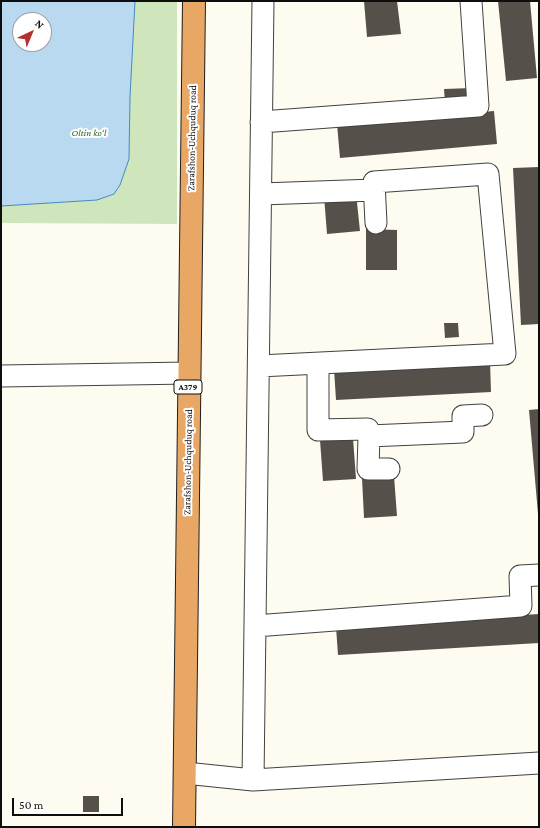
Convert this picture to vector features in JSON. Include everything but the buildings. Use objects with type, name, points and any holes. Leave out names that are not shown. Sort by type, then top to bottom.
[{"type":"highway","name":"Zarafshon-Uchquduq road","points":[[184,827],[188,373],[194,1]]},
{"type":"street","points":[[253,780],[263,1]]},
{"type":"street","points":[[261,122],[478,106],[471,1]]},
{"type":"street","points":[[259,366],[505,354],[488,174],[374,182],[376,223]]},
{"type":"street","points":[[261,194],[375,190]]},
{"type":"street","points":[[318,364],[318,430],[368,429],[368,469],[389,469]]},
{"type":"street","points":[[1,376],[188,373]]},
{"type":"street","points":[[369,436],[463,432],[463,416],[482,415]]},
{"type":"street","points":[[256,626],[521,606],[520,576],[539,575]]},
{"type":"street","points":[[185,774],[253,780],[539,763]]},
{"type":"green space","name":"Oltin ko‘l","points":[[1,1],[177,1],[177,224],[1,223]]},
{"type":"water","name":"Oltin ko‘l","points":[[1,1],[135,1],[130,97],[129,159],[120,185],[114,194],[97,200],[1,206]]}]
